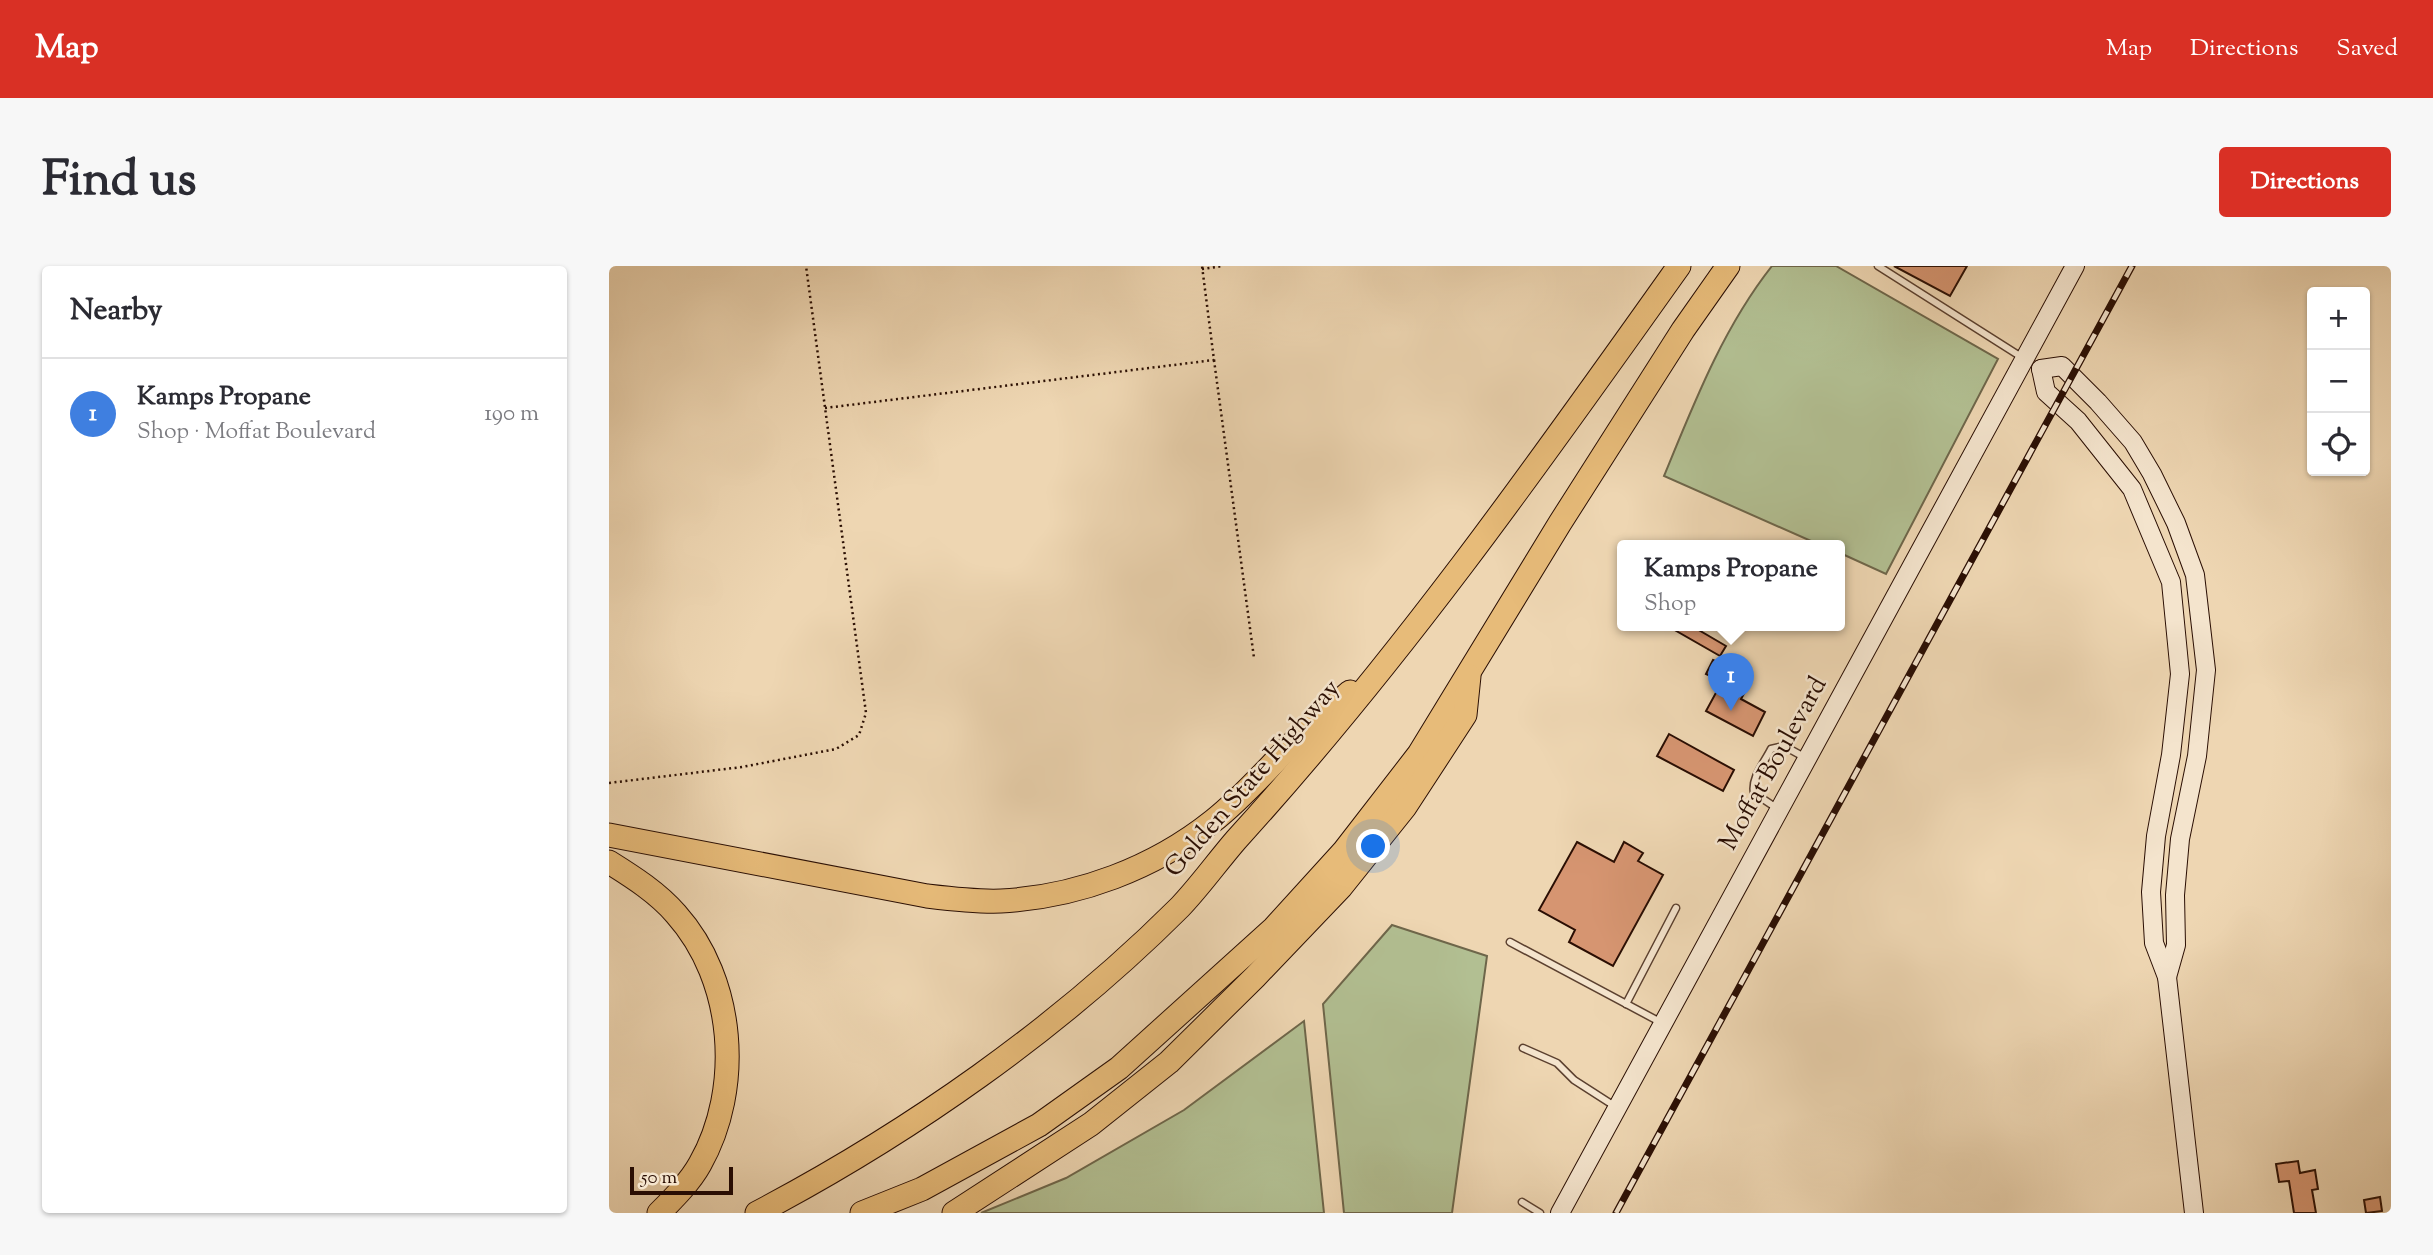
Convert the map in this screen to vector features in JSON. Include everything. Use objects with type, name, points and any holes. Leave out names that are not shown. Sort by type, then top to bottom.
[{"type":"highway","name":"Golden State Highway","points":[[757,1213],[821,1179],[1012,1053],[1121,962],[1182,905],[1317,750],[1400,649],[1679,266]]},
{"type":"highway","points":[[862,1213],[922,1189],[1039,1125],[1119,1068],[1274,928],[1344,851],[1419,754],[1668,352],[1728,266]]},
{"type":"highway","points":[[609,835],[927,896],[1002,901],[1077,889],[1121,876],[1168,853],[1213,821],[1258,781],[1302,734],[1400,649]]},
{"type":"highway","points":[[954,1213],[1091,1124],[1169,1062],[1332,897],[1405,807],[1465,715],[1469,671]]},
{"type":"highway","points":[[609,862],[657,895],[692,933],[706,959],[725,1019],[728,1057],[725,1090],[717,1123],[700,1164],[676,1196],[659,1213]]},
{"type":"street","name":"Moffat Boulevard","points":[[1560,1213],[2075,266]]},
{"type":"street","points":[[2025,359],[2041,369],[2062,366],[2133,442],[2176,523],[2195,575],[2206,670],[2197,756],[2180,839],[2175,895],[2176,945],[2167,977]]},
{"type":"street","points":[[2041,369],[2046,392],[2078,421],[2132,489],[2171,582],[2181,674],[2171,755],[2156,836],[2151,892],[2154,943],[2167,977],[2195,1213]]},
{"type":"lane","points":[[1878,266],[1886,268],[1990,339],[2025,359]]},
{"type":"lane","points":[[1779,810],[1754,793],[1752,786],[1755,778],[1771,749],[1784,746],[1807,759]]},
{"type":"lane","points":[[1626,1004],[1676,908]]},
{"type":"lane","points":[[1510,942],[1663,1023]]},
{"type":"lane","points":[[1523,1048],[1557,1063],[1574,1080],[1617,1108]]},
{"type":"lane","points":[[1522,1202],[1540,1213]]},
{"type":"path","points":[[609,783],[742,767],[836,749],[859,735],[866,713],[806,266]]},
{"type":"path","points":[[1223,266],[1202,267],[1254,658]]},
{"type":"path","points":[[825,408],[1214,360]]},
{"type":"green space","points":[[1772,266],[1836,266],[1998,359],[1886,574],[1845,555],[1845,540],[1809,540],[1664,476],[1724,340]]},
{"type":"green space","points":[[1392,925],[1487,956],[1452,1213],[1344,1213],[1323,1004]]},
{"type":"green space","points":[[1304,1021],[1324,1213],[981,1213],[1066,1178],[1184,1110]]},
{"type":"building","points":[[1894,266],[1967,266],[1950,296]]},
{"type":"building","points":[[1676,631],[1700,631],[1726,646],[1720,656]]},
{"type":"building","points":[[1713,660],[1726,666],[1719,680],[1706,674]]},
{"type":"building","points":[[1724,678],[1746,690],[1741,699],[1765,712],[1753,736],[1706,711]]},
{"type":"building","points":[[1669,734],[1734,770],[1723,791],[1657,756]]},
{"type":"building","points":[[1577,842],[1614,862],[1624,842],[1643,853],[1638,861],[1663,875],[1613,966],[1569,942],[1575,930],[1539,910]]},
{"type":"building","points":[[2298,1161],[2300,1173],[2315,1170],[2318,1189],[2312,1190],[2316,1213],[2294,1213],[2289,1181],[2279,1182],[2276,1164]]},
{"type":"building","points":[[2380,1197],[2382,1211],[2366,1213],[2364,1200]]},
{"type":"railway","points":[[1616,1213],[2132,266]]},
{"type":"place","name":"Kamps Propane","points":[[1731,711]]}]
